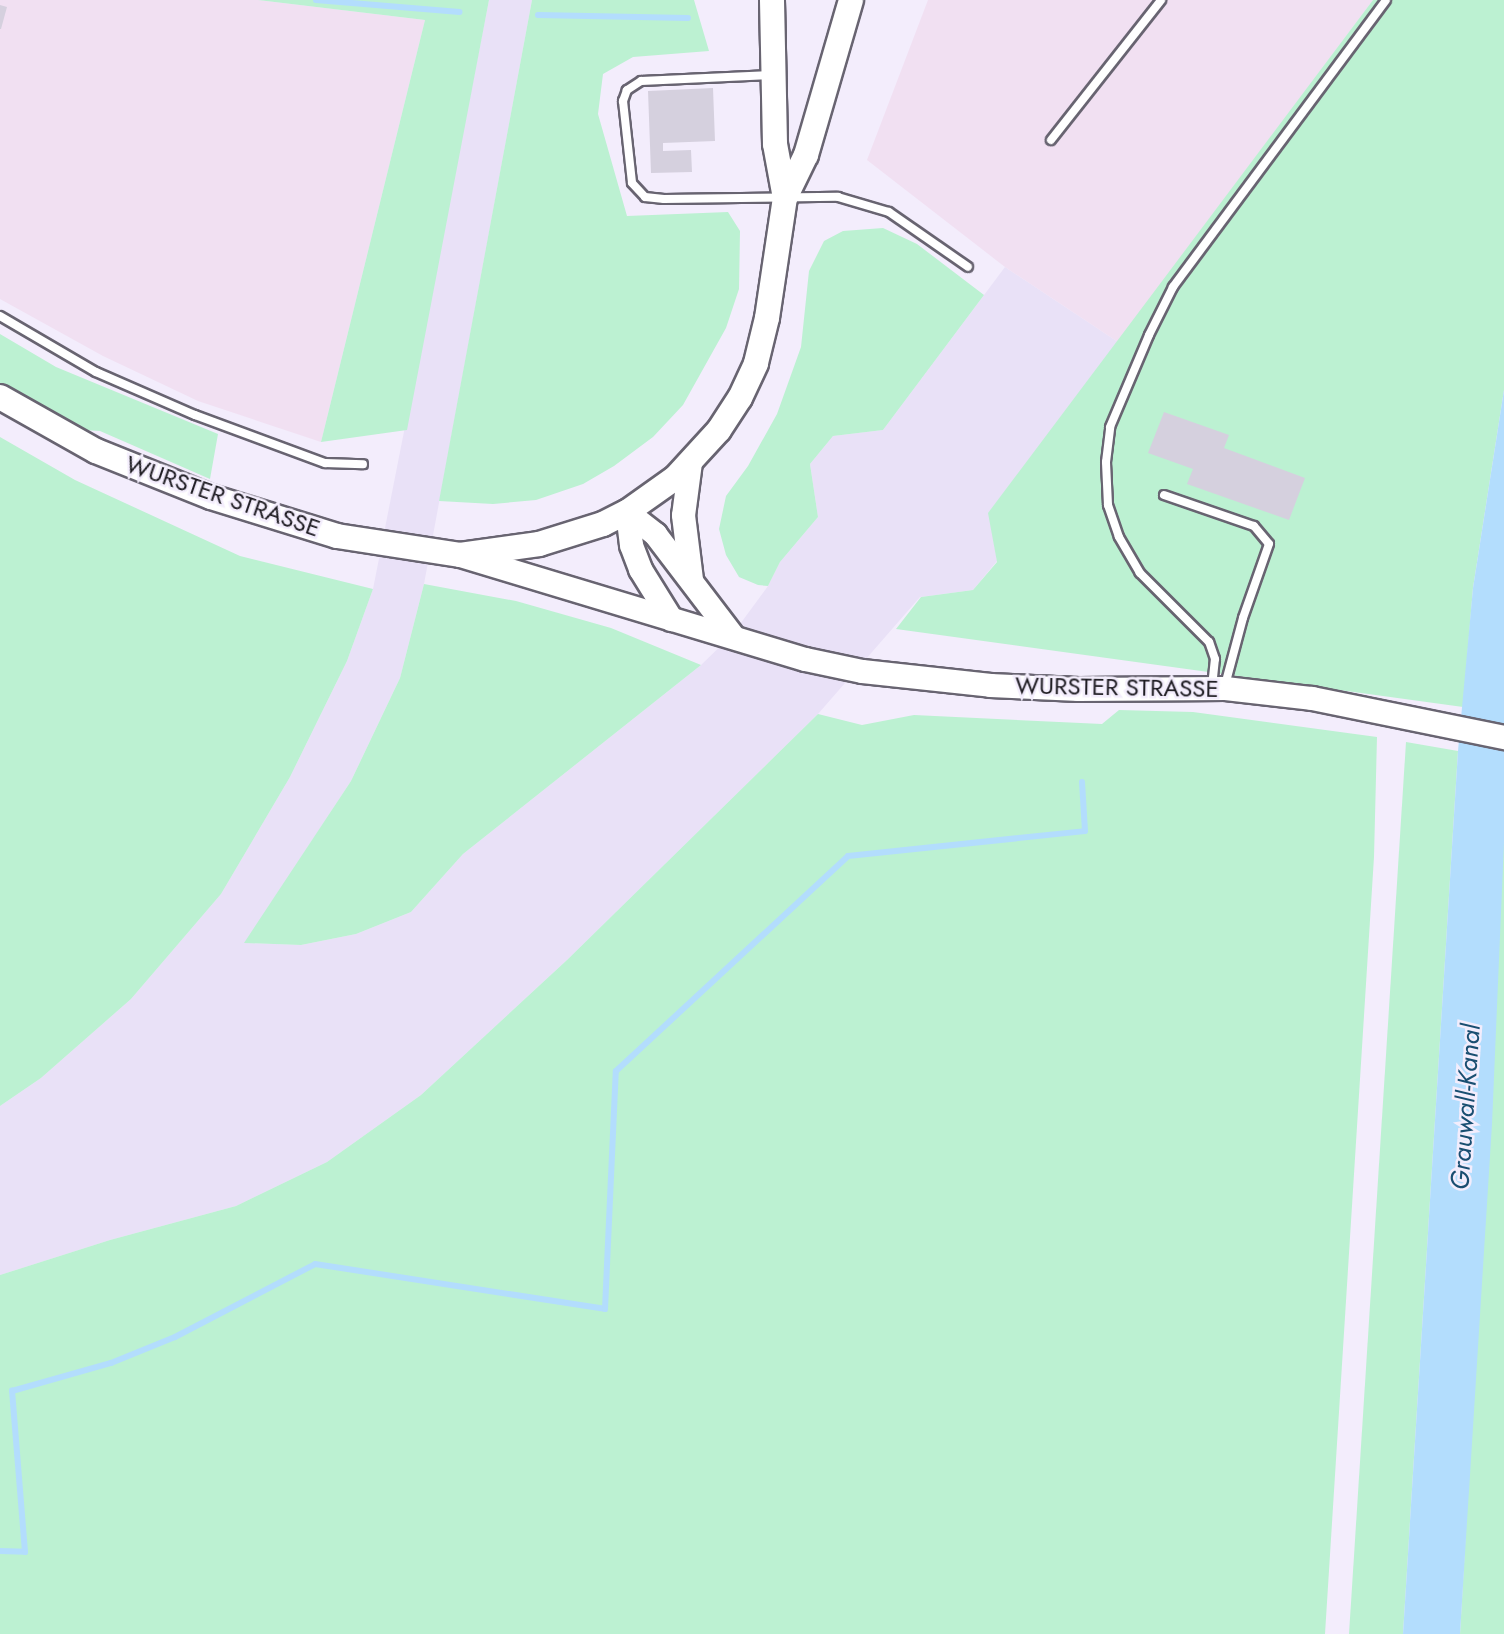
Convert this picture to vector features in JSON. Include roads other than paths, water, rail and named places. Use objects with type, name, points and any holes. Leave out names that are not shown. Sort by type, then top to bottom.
[{"type":"main road","points":[[772,0],[775,144],[785,198]]},
{"type":"main road","points":[[785,198],[806,155],[851,0]]},
{"type":"main road","name":"WURSTER STRASSE","points":[[460,555],[539,544],[603,524],[656,494],[690,462],[726,419],[756,363],[767,318],[785,198]]},
{"type":"main road","name":"WURSTER STRASSE","points":[[0,397],[96,451],[211,497],[337,536],[460,555],[805,659],[910,678],[1078,689],[1219,688],[1312,698],[1504,737]]},
{"type":"main road","points":[[690,462],[683,515],[691,579]]},
{"type":"main road","points":[[627,512],[656,534],[732,635]]},
{"type":"main road","points":[[627,512],[631,545],[640,569],[671,619]]},
{"type":"lane","points":[[1051,140],[1161,0]]},
{"type":"lane","points":[[1219,688],[1215,659],[1209,642],[1140,573],[1119,537],[1108,505],[1106,462],[1110,427],[1149,335],[1173,288],[1386,0]]},
{"type":"lane","points":[[775,75],[642,81],[626,90],[623,101],[632,183],[645,197],[838,197],[889,212],[968,267]]},
{"type":"lane","points":[[0,316],[96,372],[195,415],[325,463],[363,464]]},
{"type":"lane","points":[[1164,495],[1254,526],[1269,544],[1219,688]]},
{"type":"water","name":"Grauwall-Kanal","points":[[1504,390],[1504,842],[1492,1124],[1460,1634],[1403,1634],[1458,751],[1473,588]]},
{"type":"waterway","points":[[316,0],[460,12]]},
{"type":"waterway","points":[[538,15],[688,18]]},
{"type":"waterway","points":[[0,1551],[25,1552],[12,1391],[111,1363],[175,1337],[315,1264],[605,1309],[616,1071],[848,856],[1085,831],[1082,782]]}]
